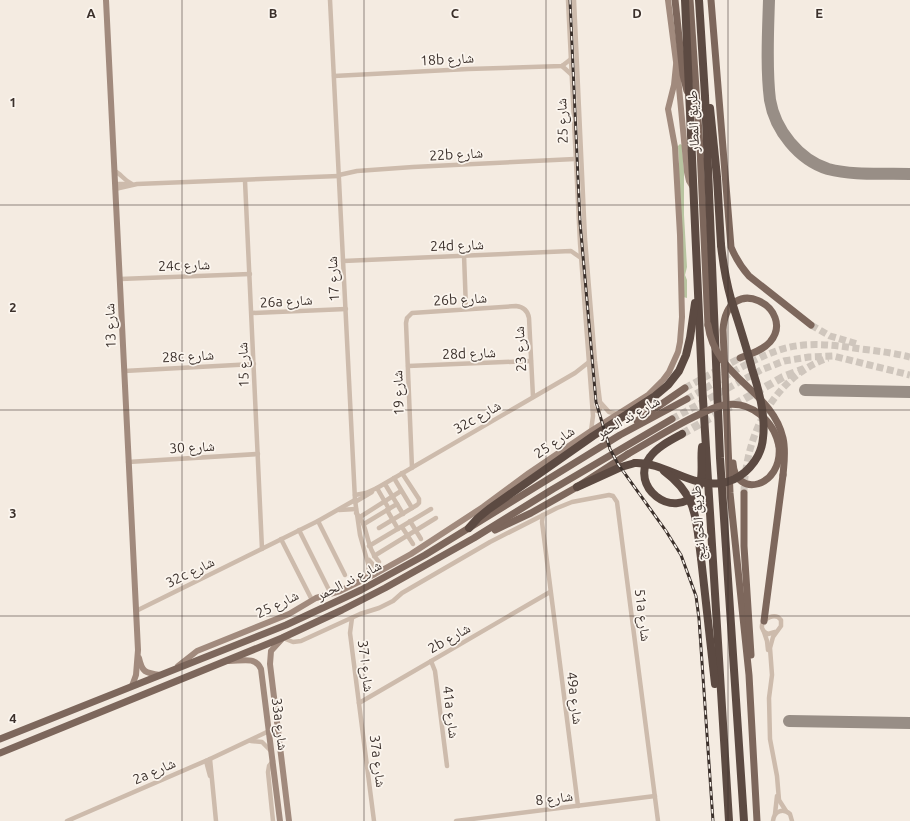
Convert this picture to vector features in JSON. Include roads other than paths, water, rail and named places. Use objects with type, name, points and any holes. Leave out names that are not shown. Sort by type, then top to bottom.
[{"type":"highway","name":"طريق المطار","points":[[684,0],[694,224]]},
{"type":"highway","name":"طريق المطار","points":[[699,0],[712,242]]},
{"type":"highway","points":[[576,487],[621,467],[636,463],[657,466],[696,481],[711,484],[721,483],[736,478],[748,469],[758,457],[762,447],[764,426],[759,393],[728,287],[722,245],[711,113],[710,106],[705,96]]},
{"type":"highway","name":"طريق الخوانيج","points":[[694,224],[729,821]]},
{"type":"highway","name":"طريق الخوانيج","points":[[712,242],[720,458],[744,821]]},
{"type":"highway","points":[[469,528],[489,508],[593,436],[655,396],[668,385],[679,370],[686,355],[690,338],[694,305],[698,290]]},
{"type":"highway","points":[[682,434],[650,456],[645,469],[646,483],[649,490],[654,495],[666,502],[679,502],[695,493],[702,475],[702,451],[706,433]]},
{"type":"highway","points":[[657,466],[684,490],[695,512],[716,690],[721,700]]},
{"type":"main road","points":[[675,0],[683,75],[689,99]]},
{"type":"main road","points":[[690,0],[698,112],[709,331],[712,343],[721,359],[767,407],[777,420],[785,449],[764,621]]},
{"type":"main road","points":[[711,0],[731,247],[741,268],[749,276],[811,325]]},
{"type":"main road","points":[[740,358],[766,346],[770,342],[775,331],[776,324],[773,312],[767,305],[756,299],[746,298],[735,302],[727,310],[724,316],[723,330],[730,493],[749,675],[757,821]]},
{"type":"main road","points":[[620,435],[655,408],[685,388]]},
{"type":"main road","name":"شارع ند الحمر","points":[[0,739],[286,624],[341,600],[383,579],[620,435],[687,399]]},
{"type":"main road","points":[[474,538],[531,513],[628,454],[692,418],[718,407],[728,405],[744,406],[759,413],[763,416],[775,433],[779,446],[778,463],[769,479],[760,484],[751,485],[742,482],[736,475],[733,466],[732,451],[728,445]]},
{"type":"main road","name":"شارع ند الحمر","points":[[0,753],[283,638],[385,588],[474,538],[672,419]]},
{"type":"main road","points":[[744,493],[744,546],[751,644],[749,675]]},
{"type":"street","name":"شارع 13","points":[[106,0],[138,650],[141,666],[144,671],[160,675]]},
{"type":"street","name":"شارع 17","points":[[330,0],[355,499],[360,535],[369,567],[366,578]]},
{"type":"street","name":"شارع 25","points":[[175,669],[197,651],[289,614],[312,600],[331,594],[366,578],[411,554],[480,509],[529,473],[591,431],[593,408],[580,243],[568,0]]},
{"type":"street","name":"شارع 25","points":[[574,0],[585,243],[595,361],[599,398],[602,406]]},
{"type":"street","points":[[668,0],[682,115],[687,172],[689,181],[693,187]]},
{"type":"street","points":[[571,59],[562,66],[572,75]]},
{"type":"street","points":[[591,431],[648,395],[669,372],[678,352],[680,342],[682,298],[675,147],[668,116],[668,103],[674,85],[676,64]]},
{"type":"street","name":"18b شارع","points":[[334,76],[562,66]]},
{"type":"street","points":[[670,125],[670,108],[672,105],[678,106],[682,115]]},
{"type":"street","name":"22b شارع","points":[[115,187],[134,184],[245,181],[339,175],[357,171],[413,167],[575,159]]},
{"type":"street","points":[[114,171],[124,180],[134,184]]},
{"type":"street","name":"شارع 15","points":[[245,181],[262,549]]},
{"type":"street","points":[[580,243],[571,251],[581,258]]},
{"type":"street","name":"24d شارع","points":[[343,261],[571,251]]},
{"type":"street","points":[[464,255],[466,309]]},
{"type":"street","name":"24c شارع","points":[[120,279],[250,274]]},
{"type":"street","name":"26b شارع","points":[[407,318],[415,312],[516,306]]},
{"type":"street","name":"شارع 23","points":[[516,306],[523,308],[528,314],[533,397]]},
{"type":"street","name":"26a شارع","points":[[252,314],[346,309]]},
{"type":"street","name":"شارع 19","points":[[407,318],[412,468]]},
{"type":"street","name":"28d شارع","points":[[408,366],[531,362]]},
{"type":"street","name":"32c شارع","points":[[136,611],[339,510],[355,499],[385,484],[575,373],[589,362]]},
{"type":"street","name":"28c شارع","points":[[124,371],[254,364]]},
{"type":"street","points":[[575,373],[584,372],[590,374]]},
{"type":"street","points":[[593,408],[597,411],[602,406],[609,412],[618,414]]},
{"type":"street","name":"شارع 30","points":[[128,462],[258,454]]},
{"type":"street","points":[[379,528],[419,504],[420,501],[402,473]]},
{"type":"street","points":[[394,478],[412,508]]},
{"type":"street","points":[[385,484],[403,514],[421,539]]},
{"type":"street","points":[[376,489],[385,501],[393,520],[408,536],[413,544]]},
{"type":"street","name":"32c شارع","points":[[355,499],[368,495],[376,489]]},
{"type":"street","points":[[379,562],[369,546],[364,524],[357,513],[385,501],[401,491]]},
{"type":"street","name":"51a شارع","points":[[283,638],[290,642],[298,642],[386,605],[402,593],[490,542],[557,508],[572,502],[608,495],[615,497],[617,502],[658,821]]},
{"type":"street","points":[[364,524],[397,504]]},
{"type":"street","points":[[369,546],[431,509]]},
{"type":"street","name":"32c شارع","points":[[339,510],[357,513]]},
{"type":"street","name":"49a شارع","points":[[543,515],[542,520],[550,592],[578,806]]},
{"type":"street","points":[[374,556],[436,518]]},
{"type":"street","points":[[534,520],[540,524],[544,530]]},
{"type":"street","points":[[318,521],[345,575]]},
{"type":"street","points":[[384,525],[392,545]]},
{"type":"street","points":[[299,530],[331,594]]},
{"type":"street","points":[[281,539],[312,600]]},
{"type":"street","name":"شارع 17","points":[[367,556],[374,566],[378,569],[384,569]]},
{"type":"street","name":"2b شارع","points":[[359,703],[550,592]]},
{"type":"street","points":[[773,821],[777,801],[776,785],[769,749],[766,692],[769,674],[768,646],[762,626],[764,621],[773,616],[780,619],[781,626],[775,632],[770,648],[772,674],[769,698],[770,739],[780,800],[786,811],[790,814],[792,821]]},
{"type":"street","name":"شارع ا 37","points":[[352,618],[350,633],[359,703]]},
{"type":"street","name":"شارع ا 37","points":[[341,623],[347,627],[350,633]]},
{"type":"street","points":[[764,632],[770,634],[775,632]]},
{"type":"street","name":"33a شارع","points":[[283,638],[272,648],[270,656],[289,821]]},
{"type":"street","name":"شارع 13","points":[[132,686],[136,674],[138,650]]},
{"type":"street","name":"33a شارع","points":[[227,661],[252,660],[260,666],[280,821]]},
{"type":"street","name":"41a شارع","points":[[431,661],[435,671],[447,766]]},
{"type":"street","name":"37a شارع","points":[[359,703],[374,821]]},
{"type":"street","points":[[269,731],[273,731],[275,733],[281,771],[284,780]]},
{"type":"street","name":"2a شارع","points":[[67,821],[208,760],[269,731]]},
{"type":"street","points":[[249,741],[262,742],[271,751]]},
{"type":"street","points":[[208,760],[215,820]]},
{"type":"street","points":[[272,761],[268,772],[273,821]]},
{"type":"street","name":"شارع 8","points":[[456,821],[655,796]]},
{"type":"street","points":[[775,814],[779,811],[786,811]]},
{"type":"tunnel","points":[[811,325],[830,336],[857,344]]},
{"type":"tunnel","points":[[687,399],[755,360],[779,350],[799,345],[830,345],[886,352],[910,357]]},
{"type":"tunnel","points":[[672,419],[761,370],[784,361],[809,357],[833,356],[910,375]]},
{"type":"tunnel","points":[[685,388],[740,358]]},
{"type":"tunnel","points":[[744,493],[750,451],[756,431],[765,412],[777,395],[791,380],[808,367],[828,358]]},
{"type":"tunnel","points":[[682,434],[783,377],[804,369]]},
{"type":"railway","points":[[570,0],[580,222],[596,402],[610,449],[618,464],[666,531],[681,555],[696,596],[699,619],[713,821]]}]
